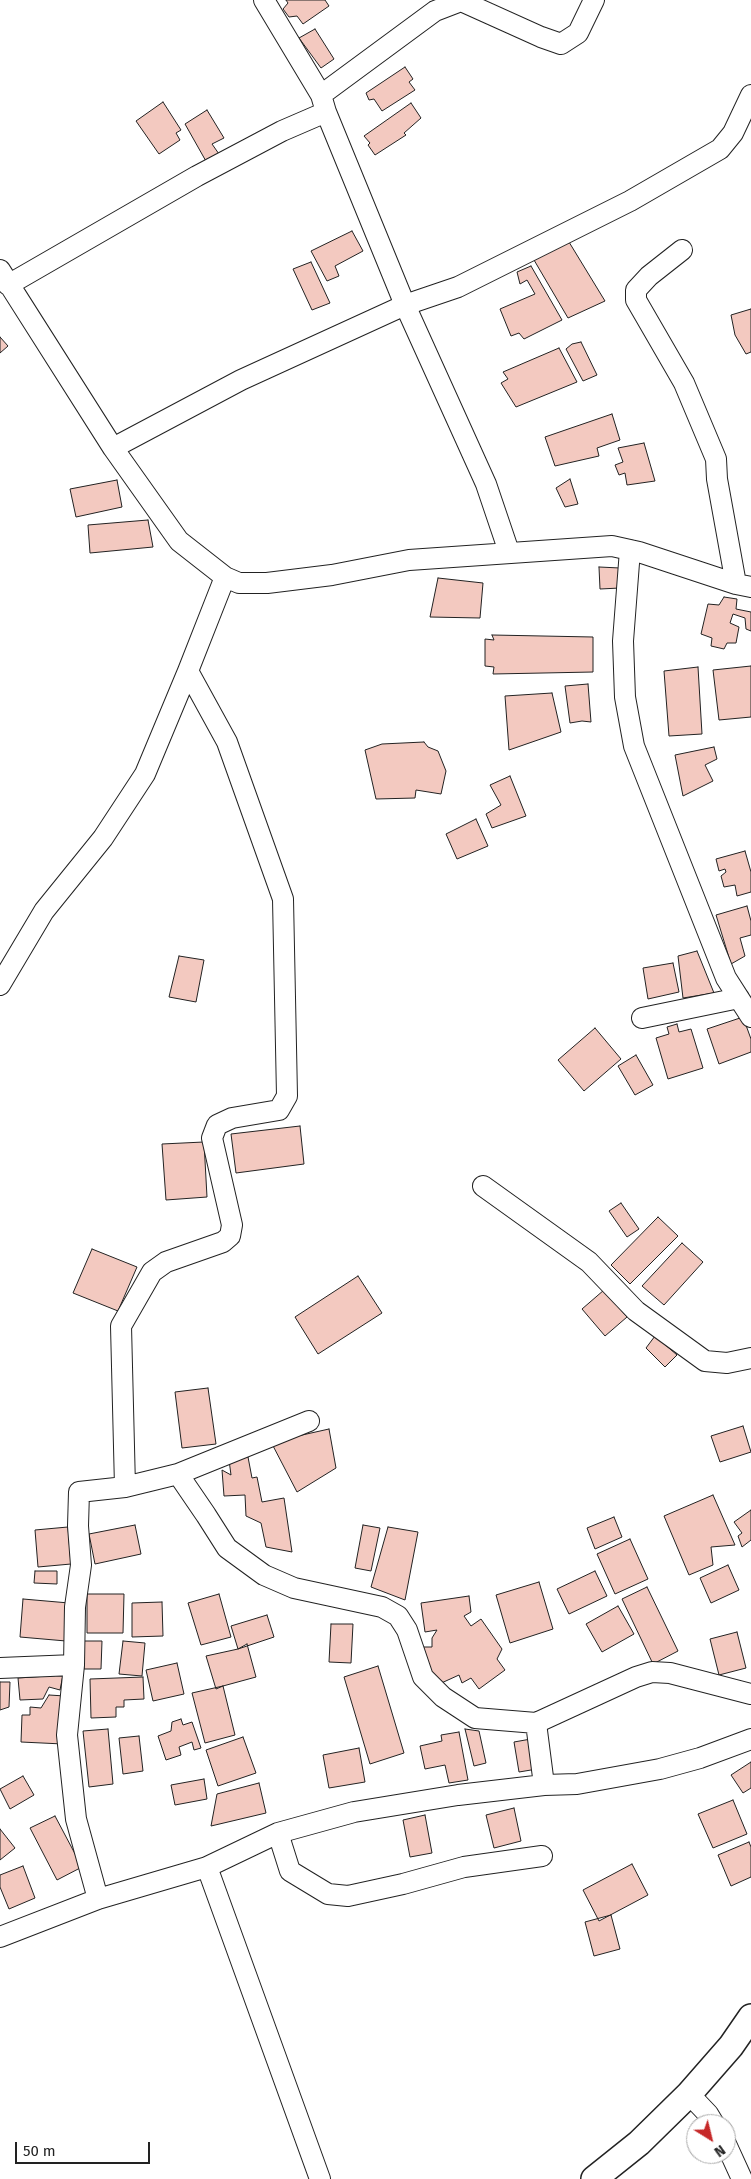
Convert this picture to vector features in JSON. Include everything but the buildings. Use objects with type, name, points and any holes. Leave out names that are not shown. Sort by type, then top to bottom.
[{"type":"main road","points":[[594,2179],[639,2143],[689,2094],[731,2046],[751,2017]]},
{"type":"street","points":[[264,0],[308,69],[405,305],[486,484],[509,552]]},
{"type":"street","points":[[594,0],[578,33],[561,44],[461,1],[435,11],[323,104],[282,131],[4,277],[113,448],[179,541],[225,577],[239,583],[267,584],[332,575],[409,560],[612,546],[744,586]]},
{"type":"street","points":[[113,448],[241,380],[405,305],[458,287],[630,201],[720,149],[733,133],[751,95]]},
{"type":"street","points":[[682,250],[649,276],[636,290],[636,300],[684,382],[716,459],[717,479],[744,586]]},
{"type":"street","points":[[630,550],[623,641],[625,697],[634,746],[726,978],[747,1007],[642,1018]]},
{"type":"street","points":[[0,985],[44,911],[103,838],[145,774],[225,577]]},
{"type":"street","points":[[125,1487],[121,1326],[152,1272],[166,1262],[223,1242],[230,1236],[232,1225],[212,1138],[217,1125],[232,1118],[279,1110],[287,1096],[284,899],[227,742],[188,671]]},
{"type":"street","points":[[483,1186],[589,1262],[636,1311],[705,1360],[727,1363],[751,1358]]},
{"type":"street","points":[[98,1899],[76,1819],[67,1735],[74,1665],[75,1607],[81,1565],[78,1526],[79,1492],[125,1487],[178,1474],[309,1421]]},
{"type":"street","points":[[178,1474],[227,1548],[264,1576],[294,1588],[382,1607],[398,1616],[407,1630],[423,1677],[443,1697],[475,1718],[536,1724],[636,1677],[652,1672],[670,1673],[751,1694]]},
{"type":"street","points":[[0,1668],[74,1665]]},
{"type":"street","points":[[536,1724],[544,1785]]},
{"type":"street","points":[[0,1937],[98,1899],[207,1867],[278,1833],[354,1812],[458,1795],[544,1785],[577,1784],[660,1769],[700,1758],[751,1739]]},
{"type":"street","points":[[278,1833],[290,1871],[328,1894],[348,1896],[403,1884],[464,1867],[542,1856]]},
{"type":"street","points":[[207,1867],[320,2179]]},
{"type":"street","points":[[689,2094],[708,2114]]},
{"type":"street","points":[[735,2164],[742,2179]]}]
